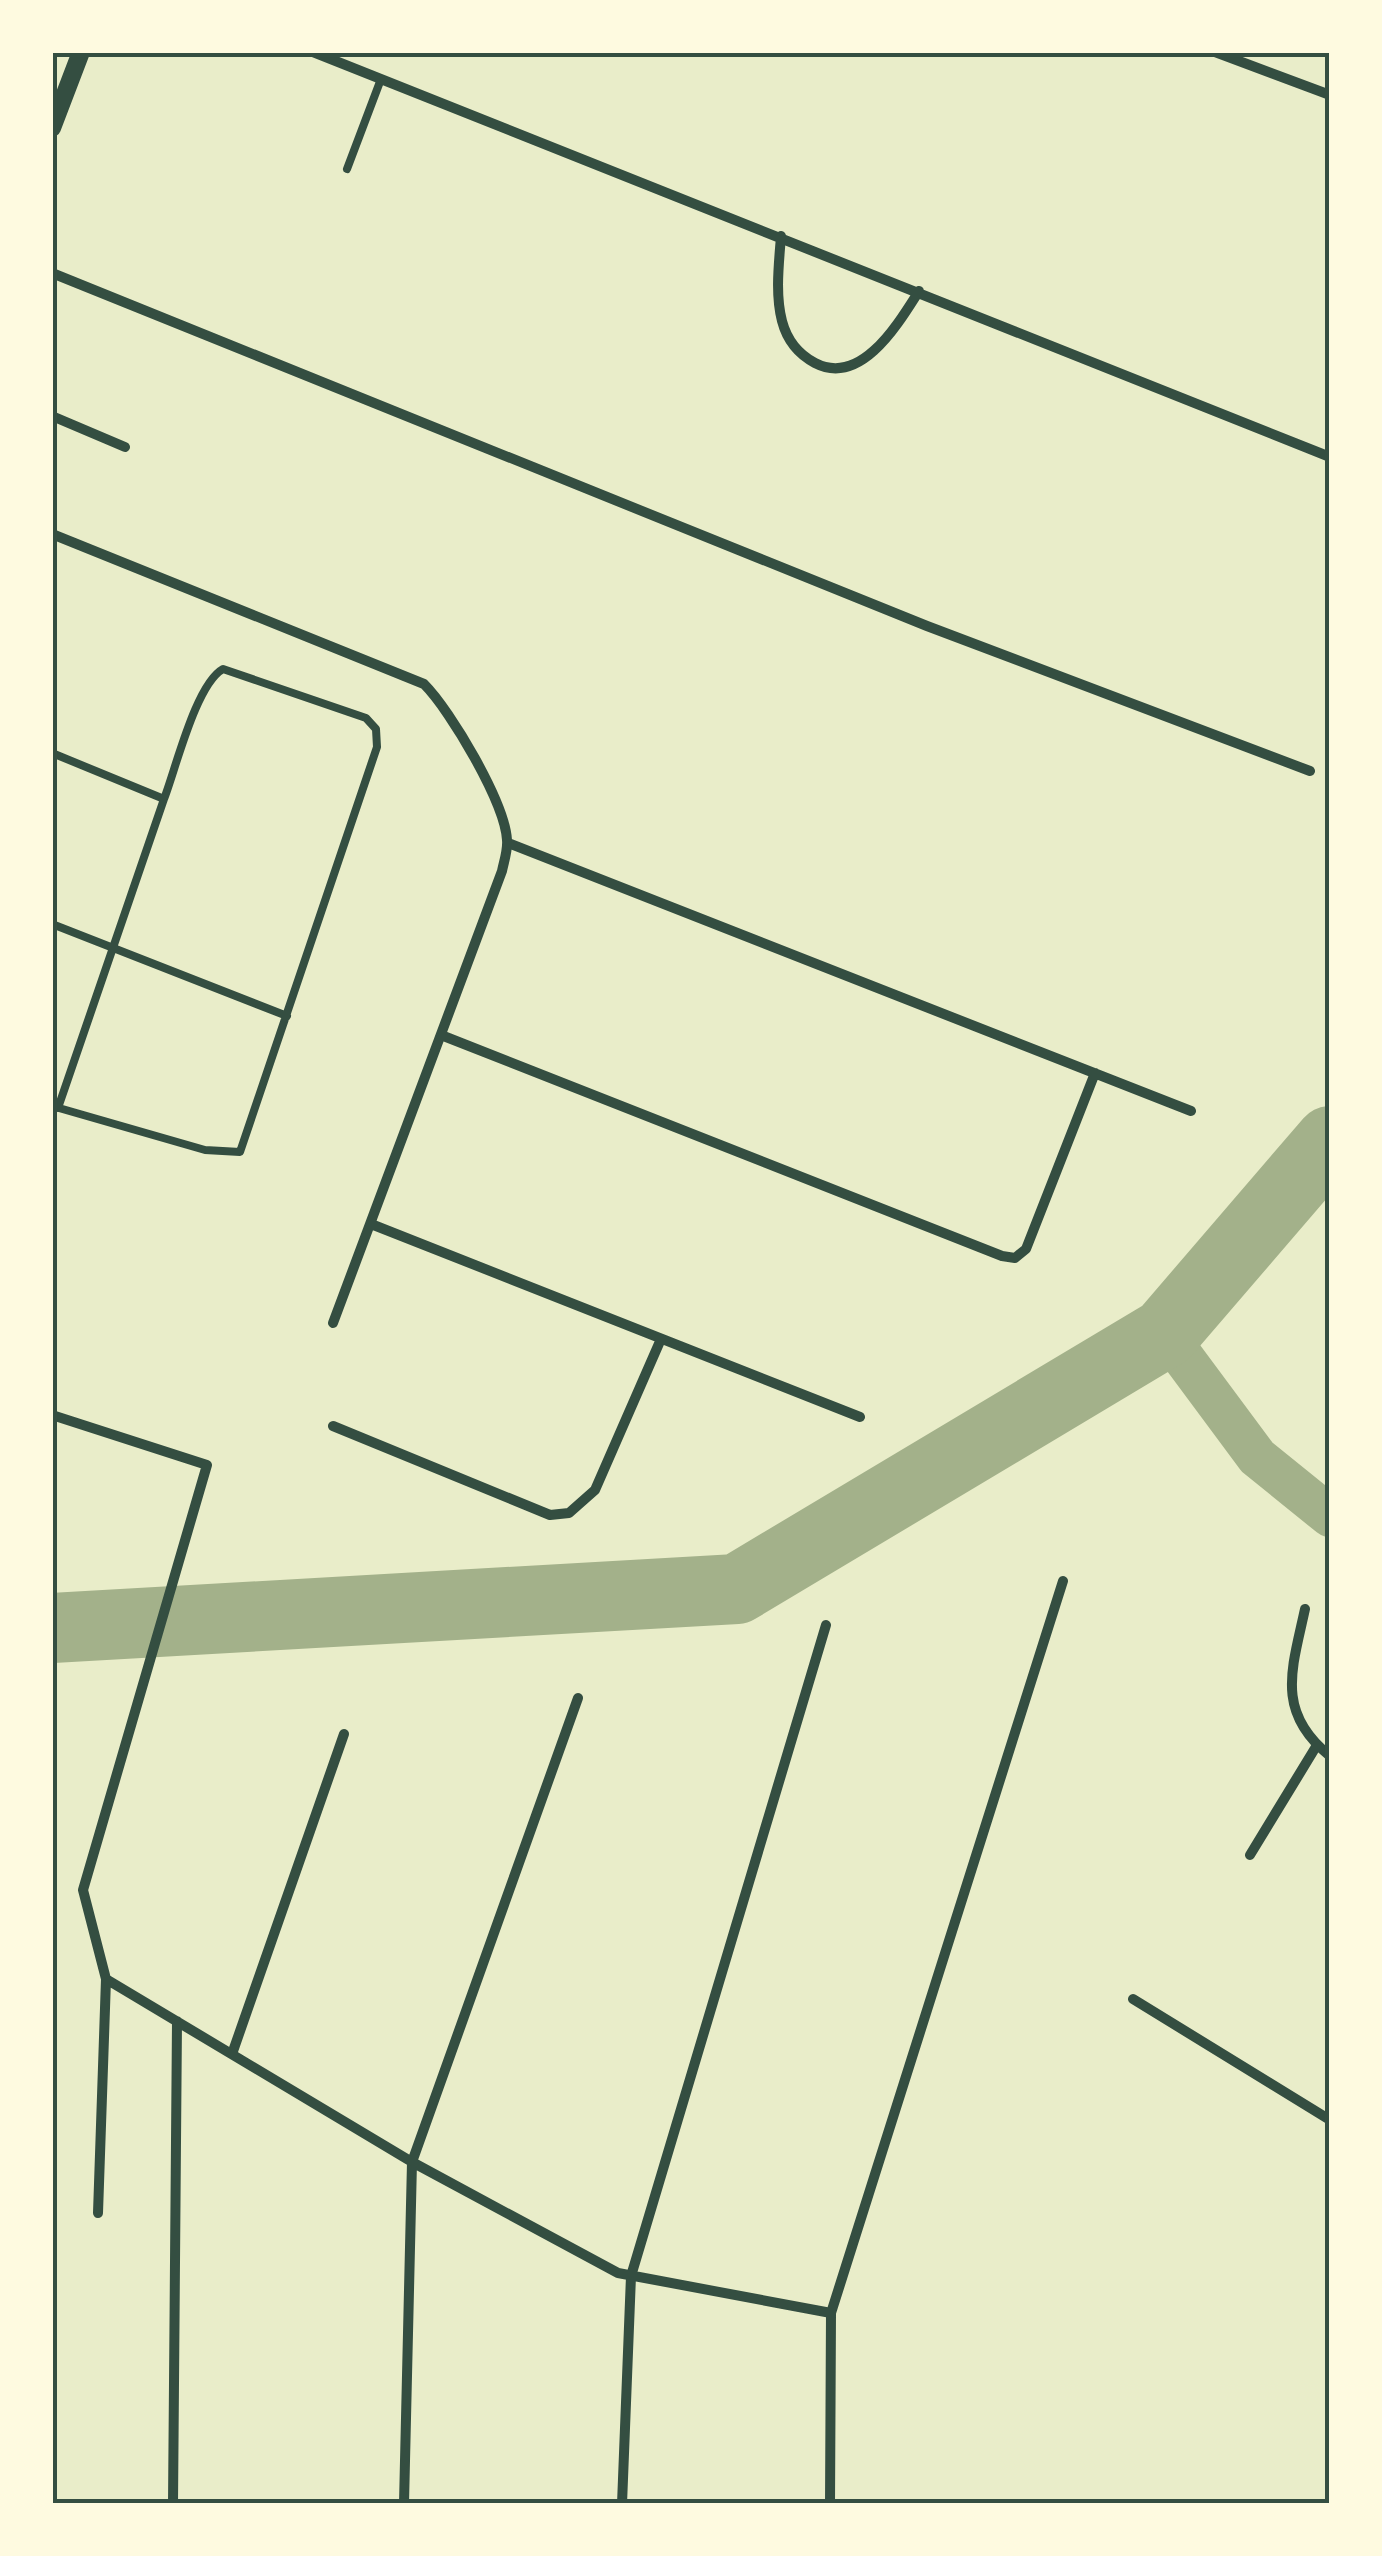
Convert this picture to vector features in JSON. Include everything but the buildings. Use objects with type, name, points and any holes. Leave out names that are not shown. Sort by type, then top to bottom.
[{"type":"street","points":[[52,128],[80,52]]},
{"type":"street","points":[[313,52],[1330,456]]},
{"type":"street","points":[[1215,52],[1330,95]]},
{"type":"street","points":[[781,236],[782,320],[792,345],[827,369],[844,368],[880,345],[919,291]]},
{"type":"street","points":[[52,274],[892,612],[1310,771]]},
{"type":"street","points":[[52,416],[125,447]]},
{"type":"street","points":[[52,534],[424,684],[457,727],[503,818],[508,843],[502,871],[334,1323]]},
{"type":"street","points":[[508,843],[1191,1111]]},
{"type":"street","points":[[441,1034],[1015,1258],[1026,1249],[1095,1073]]},
{"type":"street","points":[[370,1224],[860,1417]]},
{"type":"street","points":[[332,1426],[550,1515],[569,1512],[595,1490],[661,1339]]},
{"type":"street","points":[[52,1414],[207,1464],[83,1890],[106,1978],[98,2214]]},
{"type":"street","points":[[830,2504],[832,2313],[1062,1581]]},
{"type":"street","points":[[1305,1609],[1291,1673],[1292,1709],[1316,1745],[1330,1756]]},
{"type":"street","points":[[622,2504],[630,2276],[826,1625]]},
{"type":"street","points":[[404,2504],[412,2162],[578,1698]]},
{"type":"street","points":[[232,2054],[344,1734]]},
{"type":"street","points":[[1250,1855],[1316,1745]]},
{"type":"street","points":[[106,1978],[412,2162],[618,2273],[832,2313]]},
{"type":"street","points":[[1133,2000],[1330,2120]]},
{"type":"street","points":[[174,2504],[177,2021]]},
{"type":"lane","points":[[347,170],[380,79]]},
{"type":"lane","points":[[224,669],[366,718],[376,728],[377,747],[240,1152],[205,1150],[55,1107],[164,800],[203,693],[212,675],[224,669]]},
{"type":"lane","points":[[52,753],[164,800]]},
{"type":"lane","points":[[52,924],[287,1016]]},
{"type":"waterway","points":[[52,1628],[737,1589],[1165,1333],[1330,1141]]},
{"type":"waterway","points":[[1165,1333],[1257,1457],[1330,1516]]}]
